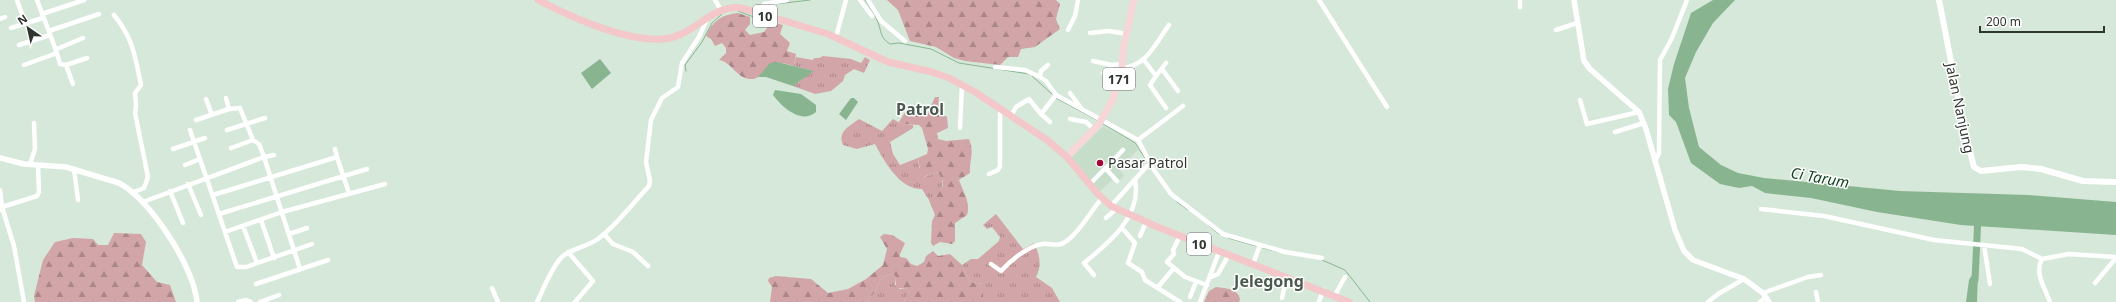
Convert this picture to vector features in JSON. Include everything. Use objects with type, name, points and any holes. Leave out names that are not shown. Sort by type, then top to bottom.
[{"type":"highway","name":"10","points":[[538,0],[612,32],[640,38],[674,37],[721,10],[739,8],[836,37],[888,62],[937,73],[962,86],[1032,128],[1067,157],[1102,198],[1113,207],[1219,254],[1287,276],[1349,302]]},
{"type":"main road","name":"171","points":[[1067,157],[1099,123],[1114,99],[1122,66],[1123,49],[1134,0]]},
{"type":"main road","name":"Jalan Nanjung","points":[[1939,0],[1964,128],[1974,167],[1981,171],[2021,167],[2041,169],[2083,181],[2116,182]]},
{"type":"street","points":[[17,0],[25,23]]},
{"type":"street","points":[[37,0],[57,51],[60,64],[66,65],[87,58]]},
{"type":"street","points":[[11,28],[84,0]]},
{"type":"street","points":[[715,0],[721,10]]},
{"type":"street","points":[[760,14],[764,4],[787,0]]},
{"type":"street","points":[[836,37],[846,0]]},
{"type":"street","points":[[860,0],[872,16]]},
{"type":"street","points":[[868,0],[881,21],[905,41]]},
{"type":"street","points":[[1068,30],[1075,16],[1078,0]]},
{"type":"street","points":[[1319,0],[1387,107]]},
{"type":"street","points":[[1520,0],[1520,7]]},
{"type":"street","points":[[1574,0],[1585,63],[1639,112],[1644,123],[1675,230],[1684,251],[1693,260],[1744,279],[1766,298]]},
{"type":"street","points":[[1655,162],[1659,153],[1660,60],[1672,38],[1687,0]]},
{"type":"street","points":[[19,45],[99,14]]},
{"type":"street","points":[[114,15],[122,25],[134,50],[141,85],[135,93],[136,120],[148,177],[144,188],[134,192]]},
{"type":"street","points":[[537,302],[561,258],[568,252],[586,246],[604,234],[650,185],[646,162],[651,120],[659,102],[678,87],[682,63],[699,37],[708,18]]},
{"type":"street","points":[[1556,30],[1577,23]]},
{"type":"street","points":[[1093,61],[1130,67],[1144,60],[1168,25]]},
{"type":"street","points":[[1090,33],[1109,31],[1127,34]]},
{"type":"street","points":[[24,65],[83,38]]},
{"type":"street","points":[[1144,60],[1156,76]]},
{"type":"street","points":[[1166,63],[1150,85],[1166,108]]},
{"type":"street","points":[[66,65],[73,84]]},
{"type":"street","points":[[1040,77],[1041,71],[1048,65]]},
{"type":"street","points":[[1103,73],[1113,65]]},
{"type":"street","points":[[995,68],[1025,70],[1040,77],[1046,81],[1056,95],[1083,111],[1099,123],[1138,140],[1154,170],[1178,200],[1223,234],[1285,252],[1322,258]]},
{"type":"street","points":[[1162,69],[1178,91]]},
{"type":"street","points":[[960,128],[962,86]]},
{"type":"street","points":[[1070,93],[1083,111]]},
{"type":"street","points":[[1041,114],[1056,95]]},
{"type":"street","points":[[226,98],[229,109]]},
{"type":"street","points":[[206,99],[212,115]]},
{"type":"street","points":[[1010,116],[1016,107],[1029,99],[1041,114],[1050,122]]},
{"type":"street","points":[[1580,100],[1587,124],[1639,112]]},
{"type":"street","points":[[1138,140],[1183,106]]},
{"type":"street","points":[[196,120],[229,109],[240,108],[254,140],[259,144],[272,178],[300,269]]},
{"type":"street","points":[[989,174],[998,170],[1000,166],[1000,109]]},
{"type":"street","points":[[227,130],[266,118]]},
{"type":"street","points":[[1070,119],[1099,123]]},
{"type":"street","points":[[30,164],[35,149],[34,123]]},
{"type":"street","points":[[1615,132],[1644,123]]},
{"type":"street","points":[[190,130],[237,267],[241,268],[274,258],[312,244]]},
{"type":"street","points":[[173,149],[205,138]]},
{"type":"street","points":[[231,148],[254,140]]},
{"type":"street","points":[[335,149],[349,192]]},
{"type":"street","points":[[1090,184],[1123,150]]},
{"type":"street","points":[[143,202],[206,177],[274,155]]},
{"type":"street","points":[[213,195],[337,157]]},
{"type":"street","points":[[0,158],[30,164],[74,169],[119,183],[134,192],[143,202],[183,260],[194,285],[197,302]]},
{"type":"street","points":[[185,165],[200,159]]},
{"type":"street","points":[[1,208],[37,196],[39,192],[38,165]]},
{"type":"street","points":[[1106,218],[1134,180],[1147,166]]},
{"type":"street","points":[[74,169],[78,200]]},
{"type":"street","points":[[219,214],[277,195],[367,169]]},
{"type":"street","points":[[1106,169],[1117,181]]},
{"type":"street","points":[[1094,275],[1084,262],[1122,228],[1133,209],[1137,192],[1134,180]]},
{"type":"street","points":[[188,184],[201,216]]},
{"type":"street","points":[[225,232],[282,212],[349,192],[385,184]]},
{"type":"street","points":[[0,190],[1,208],[14,246],[24,302]]},
{"type":"street","points":[[170,191],[183,224]]},
{"type":"street","points":[[991,264],[1001,271],[1011,260],[1039,245],[1061,244],[1075,233],[1102,198]]},
{"type":"street","points":[[1761,209],[1824,216],[1888,231],[1970,244],[2022,249],[2042,259],[2070,254],[2116,257]]},
{"type":"street","points":[[261,220],[274,258]]},
{"type":"street","points":[[1140,236],[1146,222]]},
{"type":"street","points":[[243,226],[257,263]]},
{"type":"street","points":[[289,234],[307,228]]},
{"type":"street","points":[[1122,228],[1135,243],[1128,262],[1142,272],[1144,279],[1180,302]]},
{"type":"street","points":[[604,234],[613,244],[633,252],[648,266]]},
{"type":"street","points":[[1180,236],[1173,250],[1174,254],[1167,261],[1185,278],[1207,285]]},
{"type":"street","points":[[1253,264],[1260,245]]},
{"type":"street","points":[[1984,245],[1990,284]]},
{"type":"street","points":[[568,252],[593,281],[575,302]]},
{"type":"street","points":[[1219,254],[1222,262],[1221,270]]},
{"type":"street","points":[[1200,302],[1219,254]]},
{"type":"street","points":[[1210,277],[1214,277],[1221,270],[1228,256]]},
{"type":"street","points":[[2095,283],[2116,257]]},
{"type":"street","points":[[2042,259],[2038,268],[2039,275],[2050,302]]},
{"type":"street","points":[[256,284],[328,260]]},
{"type":"street","points":[[1157,288],[1174,268]]},
{"type":"street","points":[[1760,302],[1808,277],[1821,275]]},
{"type":"street","points":[[1282,298],[1287,276]]},
{"type":"street","points":[[1335,295],[1345,277]]},
{"type":"street","points":[[1708,302],[1718,294],[1744,279]]},
{"type":"street","points":[[1190,297],[1196,282]]},
{"type":"street","points":[[492,288],[498,302]]},
{"type":"street","points":[[1319,302],[1323,290]]},
{"type":"street","points":[[1816,292],[1818,302]]},
{"type":"street","points":[[260,302],[279,295]]},
{"type":"street","points":[[238,302],[246,300],[251,302]]},
{"type":"shaded area","points":[[1713,0],[1735,0],[1713,23],[1696,52],[1685,78],[1689,108],[1699,147],[1721,165],[1738,173],[1764,178],[1900,191],[2028,195],[2116,202],[2116,235],[1961,225],[1877,212],[1811,198],[1765,193],[1752,186],[1739,188],[1720,184],[1691,163],[1676,122],[1669,115],[1668,89],[1674,64],[1691,13]]},
{"type":"shaded area","points":[[600,59],[611,73],[592,89],[581,73]]},
{"type":"shaded area","points":[[777,62],[814,71],[793,86],[766,77],[758,77],[770,63]]},
{"type":"shaded area","points":[[775,90],[801,94],[816,105],[816,112],[804,116],[798,115],[786,109],[773,95]]},
{"type":"shaded area","points":[[851,98],[854,98],[858,102],[846,120],[839,114]]},
{"type":"shaded area","name":"Pasar Patrol","points":[[1103,126],[1133,143],[1138,150],[1118,168],[1124,176],[1118,181],[1115,177],[1099,192],[1072,157]]},
{"type":"shaded area","points":[[1975,270],[1978,272],[1977,302],[1966,302],[1969,280]]},
{"type":"green space","points":[[887,0],[1056,0],[1060,4],[1056,19],[1060,29],[1035,47],[1021,49],[1018,57],[1008,57],[1000,65],[965,61],[954,58],[936,47],[910,41],[898,10]]},
{"type":"green space","points":[[738,13],[750,17],[750,24],[745,30],[750,35],[764,32],[772,22],[783,25],[780,34],[790,43],[787,51],[796,54],[794,66],[775,63],[758,77],[750,79],[741,76],[723,61],[719,60],[726,53],[726,48],[722,43],[715,46],[711,39],[706,36],[708,31],[719,19]]},
{"type":"green space","points":[[823,56],[851,59],[861,63],[865,57],[870,60],[864,73],[854,69],[845,75],[843,81],[831,91],[815,94],[793,86],[813,71],[794,66],[796,57],[813,60],[814,58]]},
{"type":"green space","points":[[935,97],[939,97],[939,109],[944,116],[947,117],[948,128],[937,133],[938,139],[946,141],[969,139],[972,153],[970,173],[959,180],[967,201],[967,215],[955,223],[955,241],[952,244],[940,242],[933,246],[931,243],[932,221],[935,215],[929,200],[943,186],[943,181],[938,172],[923,177],[921,176],[918,158],[927,154],[928,149],[922,128],[919,125],[902,124],[899,122],[909,106],[928,113]]},
{"type":"green space","points":[[859,119],[882,131],[893,119],[902,124],[913,125],[913,128],[890,142],[893,154],[900,165],[918,158],[919,167],[924,177],[938,172],[942,180],[939,191],[929,200],[922,189],[914,188],[900,180],[888,166],[875,144],[857,149],[843,145],[843,132]]},
{"type":"green space","points":[[996,214],[1023,249],[1034,243],[1040,260],[1036,277],[1052,288],[1060,302],[983,302],[983,284],[970,282],[962,265],[971,259],[978,259],[999,241],[1000,237],[992,227],[987,229],[983,225]]},
{"type":"green space","points":[[114,233],[141,234],[146,242],[142,265],[157,282],[170,285],[176,302],[35,302],[34,296],[43,260],[55,242],[73,238],[93,239],[98,245],[108,245]]},
{"type":"green space","points":[[884,234],[892,235],[905,243],[900,257],[906,258],[911,264],[917,266],[924,262],[926,256],[933,251],[938,256],[950,254],[962,265],[970,282],[983,284],[983,302],[904,302],[910,291],[905,288],[896,288],[896,277],[893,274],[882,277],[873,295],[864,302],[770,302],[772,287],[768,281],[769,278],[776,276],[811,279],[828,293],[848,289],[866,279],[883,265],[887,249],[880,237]]},
{"type":"green space","points":[[893,274],[896,277],[895,285],[900,289],[905,288],[910,291],[904,302],[864,302],[873,295],[882,277]]},
{"type":"green space","points":[[1216,287],[1235,291],[1239,296],[1239,302],[1204,302],[1209,291]]},
{"type":"waterway","points":[[776,4],[810,0]]},
{"type":"waterway","points":[[865,0],[876,17],[882,36],[890,44],[899,43],[931,49],[959,63],[1029,74]]},
{"type":"waterway","points":[[738,11],[759,19],[761,18]]},
{"type":"waterway","points":[[686,71],[685,65],[702,42],[712,23],[722,14]]},
{"type":"waterway","points":[[1032,76],[1052,94]]},
{"type":"waterway","points":[[1056,98],[1097,120]]},
{"type":"waterway","points":[[1103,124],[1135,143],[1145,158]]},
{"type":"waterway","points":[[1177,202],[1188,210]]},
{"type":"waterway","points":[[1975,280],[1978,216]]},
{"type":"waterway","points":[[1209,226],[1219,234]]},
{"type":"waterway","points":[[1228,238],[1256,246]]},
{"type":"waterway","points":[[1263,248],[1278,252]]},
{"type":"waterway","points":[[1322,260],[1345,270],[1370,302]]},
{"type":"place","name":"Pasar Patrol","points":[[1100,163]]},
{"type":"district","name":"Patrol","points":[[920,109]]},
{"type":"district","name":"Jelegong","points":[[1269,281]]},
{"type":"water label","name":"Ci Tarum","points":[[1820,178]]}]
